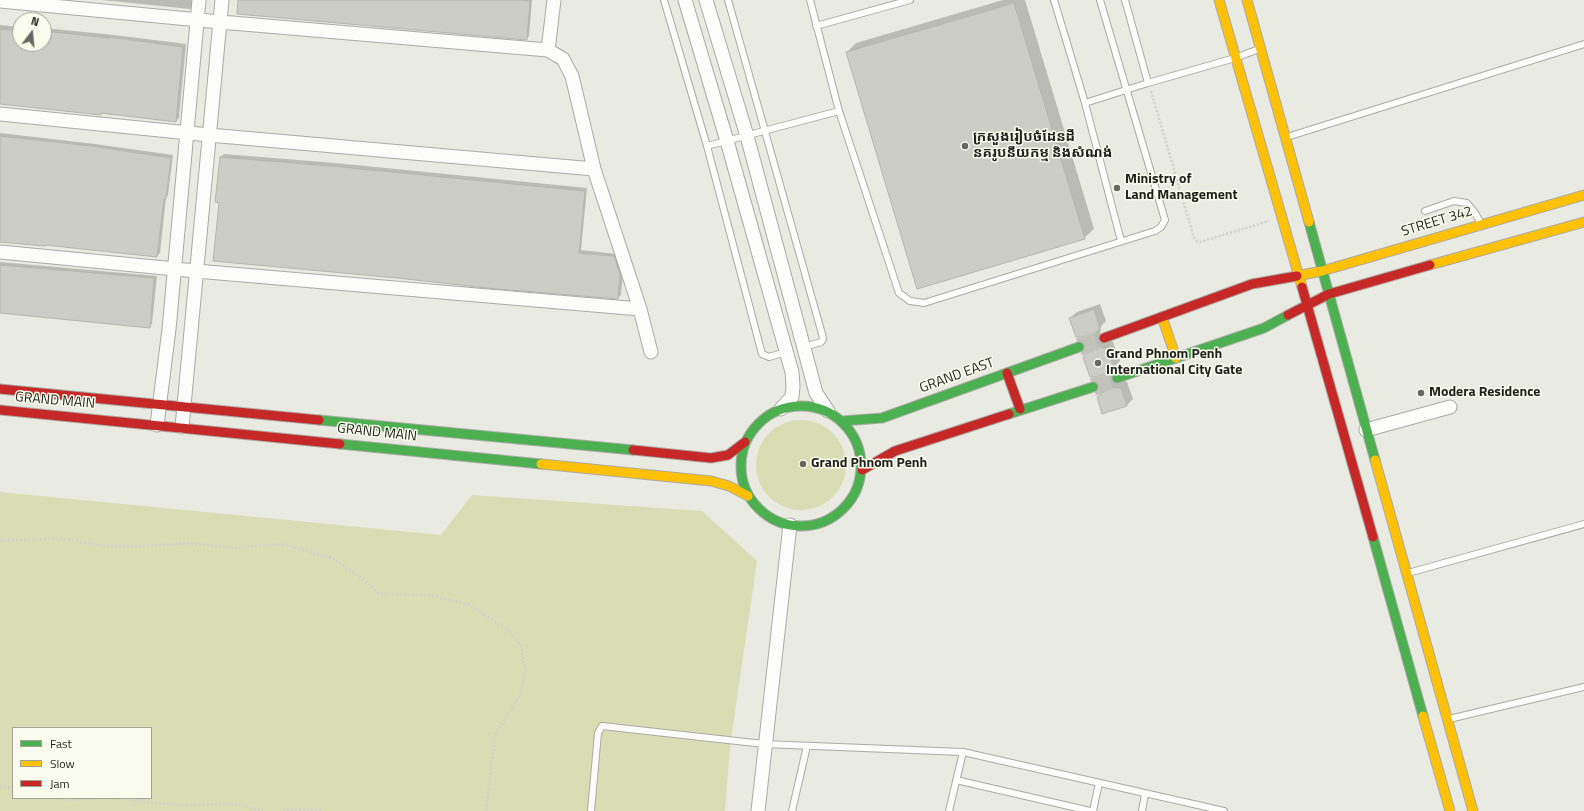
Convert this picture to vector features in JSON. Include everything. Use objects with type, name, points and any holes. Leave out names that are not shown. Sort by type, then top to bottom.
[{"type":"street","points":[[157,425],[175,269],[199,0]]},
{"type":"street","points":[[182,427],[222,0]]},
{"type":"street","points":[[548,50],[554,0]]},
{"type":"street","points":[[685,0],[727,141],[792,372],[792,397],[781,409]]},
{"type":"street","points":[[706,0],[747,136],[816,393],[828,411]]},
{"type":"street","points":[[1218,0],[1308,306],[1450,811]]},
{"type":"street","points":[[1247,0],[1406,573],[1474,811]]},
{"type":"street","points":[[0,1],[220,22],[548,50],[563,58],[572,76],[594,169],[640,309],[651,352]]},
{"type":"street","points":[[0,114],[187,133],[594,169]]},
{"type":"street","name":"STREET 342","points":[[1299,275],[1322,271],[1584,195]]},
{"type":"street","points":[[1118,378],[1264,328],[1329,294],[1584,222]]},
{"type":"street","points":[[0,252],[196,271],[640,309]]},
{"type":"street","points":[[1104,338],[1252,284],[1299,275]]},
{"type":"street","points":[[1162,317],[1176,358]]},
{"type":"street","name":"GRAND EAST","points":[[842,420],[882,418],[1080,347]]},
{"type":"street","points":[[1007,373],[1020,409]]},
{"type":"street","points":[[862,470],[895,451],[1020,409],[1093,387]]},
{"type":"street","name":"GRAND MAIN","points":[[0,389],[711,458],[728,455],[745,442]]},
{"type":"street","points":[[792,406],[809,406],[828,411],[842,420],[853,434],[860,450],[862,470],[859,485],[852,500],[840,513],[825,522],[811,526],[790,525],[774,520],[759,510],[748,496],[742,480],[740,463],[745,442],[756,425],[773,412],[781,409],[792,406]]},
{"type":"street","points":[[1366,430],[1450,407]]},
{"type":"street","name":"GRAND MAIN","points":[[0,410],[711,481],[729,486],[748,496]]},
{"type":"street","points":[[758,811],[764,744],[790,525]]},
{"type":"lane","points":[[664,0],[707,146],[762,354],[769,357],[786,352]]},
{"type":"lane","points":[[728,0],[822,334],[823,339],[821,342],[804,347]]},
{"type":"lane","points":[[816,26],[910,0]]},
{"type":"lane","points":[[1054,0],[1085,103],[1121,241]]},
{"type":"lane","points":[[812,1],[816,26],[839,111],[899,293],[910,301],[924,303],[1155,231],[1161,227],[1165,220],[1100,0]]},
{"type":"lane","points":[[1125,0],[1148,83]]},
{"type":"lane","points":[[1285,138],[1584,44]]},
{"type":"lane","points":[[1085,103],[1235,58],[1260,48]]},
{"type":"lane","points":[[707,146],[839,111]]},
{"type":"lane","points":[[1425,211],[1454,201],[1467,203],[1481,224]]},
{"type":"lane","points":[[1406,573],[1584,524]]},
{"type":"lane","points":[[1448,719],[1584,687]]},
{"type":"lane","points":[[591,811],[598,733],[602,726],[764,744],[963,752],[1224,811]]},
{"type":"lane","points":[[792,811],[807,746]]},
{"type":"lane","points":[[949,811],[963,752]]},
{"type":"lane","points":[[956,780],[1092,811],[1099,783]]},
{"type":"lane","points":[[1142,811],[1145,794]]},
{"type":"path","points":[[1148,83],[1194,238],[1197,242],[1282,218]]},
{"type":"path","points":[[0,541],[58,538],[103,546],[145,546],[189,543],[233,548],[281,544],[332,558],[368,583],[378,594],[429,595],[470,605],[508,630],[521,646],[525,670],[520,696],[495,734],[486,811]]},
{"type":"path","points":[[0,786],[12,788]]},
{"type":"path","points":[[67,799],[83,799]]},
{"type":"path","points":[[126,799],[183,805],[236,804],[263,811]]},
{"type":"path","points":[[282,811],[308,809],[322,811]]},
{"type":"green space","points":[[801,420],[818,423],[833,433],[843,448],[846,465],[843,482],[833,497],[818,507],[801,510],[784,507],[769,497],[759,482],[756,465],[759,448],[769,433],[784,423]]},
{"type":"green space","points":[[0,492],[441,535],[472,495],[702,511],[757,561],[730,746],[725,811],[0,811]]},
{"type":"building","points":[[238,0],[530,1],[527,40],[237,14]]},
{"type":"building","name":"ក្រសួងរៀបចំដែនដី នគរូបនីយកម្ម និងសំណង់","points":[[1014,3],[1085,239],[917,289],[846,52]]},
{"type":"building","points":[[0,29],[12,30],[12,52],[52,52],[52,32],[110,37],[183,47],[176,122],[101,113],[101,115],[0,104]]},
{"type":"building","points":[[0,136],[92,146],[171,158],[157,257],[45,245],[0,242]]},
{"type":"building","points":[[220,157],[331,166],[585,191],[579,253],[614,256],[620,275],[618,299],[487,288],[213,261],[219,203],[215,202]]},
{"type":"building","points":[[0,265],[154,278],[150,328],[0,313]]},
{"type":"building","name":"Grand Phnom Penh International City Gate","points":[[1094,309],[1100,328],[1096,332],[1094,341],[1098,346],[1107,348],[1114,368],[1109,371],[1107,382],[1110,386],[1121,388],[1127,406],[1102,414],[1097,397],[1103,390],[1103,383],[1096,377],[1090,377],[1083,357],[1089,349],[1089,344],[1085,339],[1076,337],[1069,318]]},
{"type":"tunnel","points":[[1079,347],[1104,338]]},
{"type":"tunnel","points":[[1093,387],[1117,378]]},
{"type":"traffic: fast","points":[[1309,222],[1375,460]]},
{"type":"traffic: fast","points":[[1117,378],[1264,328],[1288,315]]},
{"type":"traffic: fast","points":[[842,421],[882,418],[1079,347]]},
{"type":"traffic: fast","points":[[1009,414],[1093,387]]},
{"type":"traffic: fast","points":[[801,406],[824,410],[844,423],[857,443],[861,466],[857,489],[844,509],[824,522],[801,526],[778,522],[758,509],[745,489],[741,466],[745,443],[758,423],[778,410],[801,406]]},
{"type":"traffic: fast","points":[[319,420],[633,450]]},
{"type":"traffic: fast","points":[[340,444],[541,464]]},
{"type":"traffic: fast","points":[[1373,537],[1423,716]]},
{"type":"traffic: slow","points":[[1219,0],[1302,287]]},
{"type":"traffic: slow","points":[[1247,0],[1309,222]]},
{"type":"traffic: slow","points":[[1297,276],[1322,271],[1584,195]]},
{"type":"traffic: slow","points":[[1430,265],[1584,222]]},
{"type":"traffic: slow","points":[[1162,317],[1176,358]]},
{"type":"traffic: slow","points":[[1375,460],[1473,811]]},
{"type":"traffic: slow","points":[[541,464],[711,481],[729,486],[748,496]]},
{"type":"traffic: slow","points":[[1423,716],[1450,811]]},
{"type":"traffic: jam","points":[[1288,315],[1329,294],[1430,265]]},
{"type":"traffic: jam","points":[[1104,338],[1252,284],[1297,276]]},
{"type":"traffic: jam","points":[[1302,287],[1373,537]]},
{"type":"traffic: jam","points":[[1007,373],[1020,409]]},
{"type":"traffic: jam","points":[[0,389],[319,420]]},
{"type":"traffic: jam","points":[[0,410],[340,444]]},
{"type":"traffic: jam","points":[[862,470],[895,451],[1009,414]]},
{"type":"traffic: jam","points":[[633,450],[711,458],[728,455],[745,442]]},
{"type":"place","name":"ក្រសួងរៀបចំដែនដី នគរូបនីយកម្ម និងសំណង់","points":[[965,146]]},
{"type":"place","name":"Ministry of Land Management","points":[[1117,188]]},
{"type":"place","name":"Grand Phnom Penh International City Gate","points":[[1098,363]]},
{"type":"place","name":"Modera Residence","points":[[1421,393]]},
{"type":"place","name":"Grand Phnom Penh","points":[[803,464]]}]
